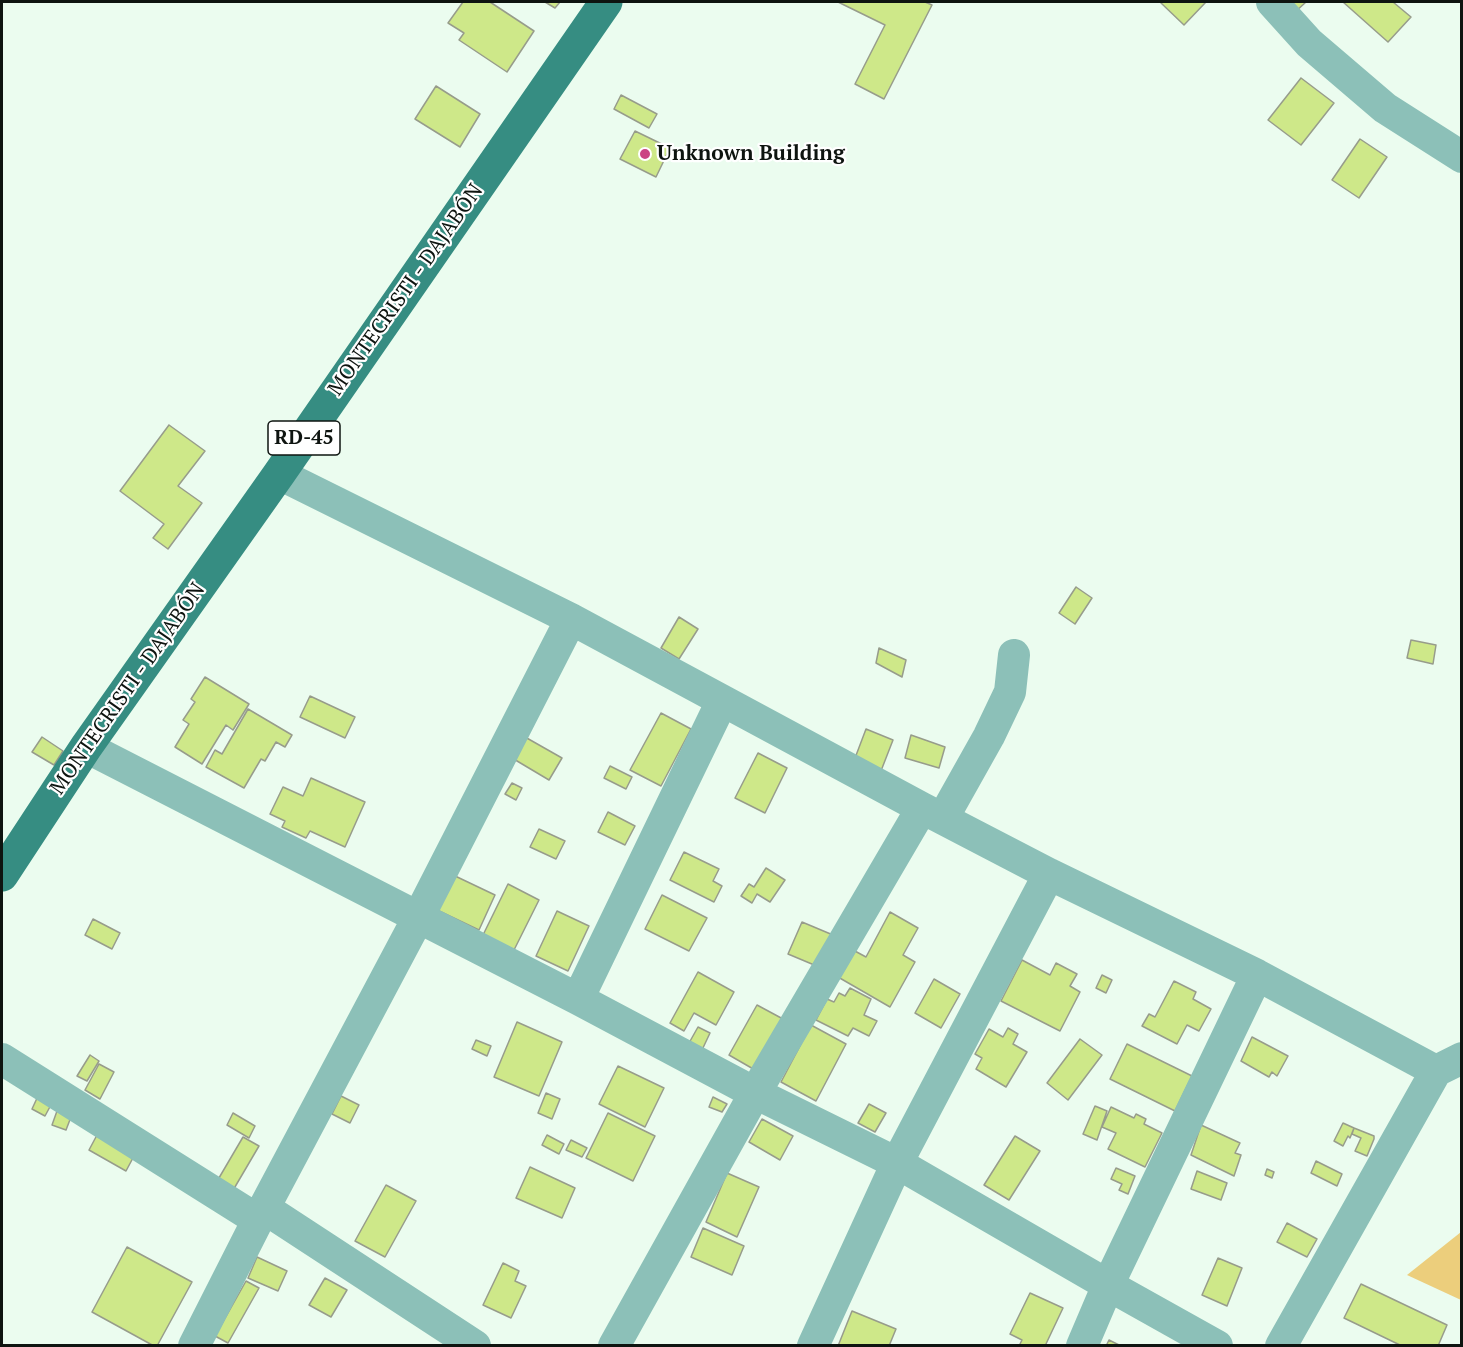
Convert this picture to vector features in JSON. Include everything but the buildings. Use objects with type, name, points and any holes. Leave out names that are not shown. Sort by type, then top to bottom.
[{"type":"main road","name":"MONTECRISTI - DAJABÓN","points":[[2,875],[86,747],[279,474],[606,2]]},
{"type":"street","points":[[1272,2],[1309,43],[1385,108],[1461,157]]},
{"type":"street","points":[[279,474],[572,620],[1049,874],[1257,975],[1449,1064],[1281,1346]]},
{"type":"street","points":[[194,1346],[572,620]]},
{"type":"street","points":[[614,1346],[755,1094],[932,813],[989,736],[1010,692],[1014,655]]},
{"type":"street","points":[[578,999],[722,701]]},
{"type":"street","points":[[86,747],[578,999],[755,1094],[897,1163],[1217,1346]]},
{"type":"street","points":[[813,1346],[897,1163],[1049,874]]},
{"type":"street","points":[[1082,1346],[1108,1285],[1257,975]]},
{"type":"street","points":[[2,1059],[261,1214],[475,1346]]},
{"type":"shaded area","points":[[1461,1232],[1461,1300],[1407,1275]]},
{"type":"place","name":"Unknown Building","points":[[645,154]]}]
